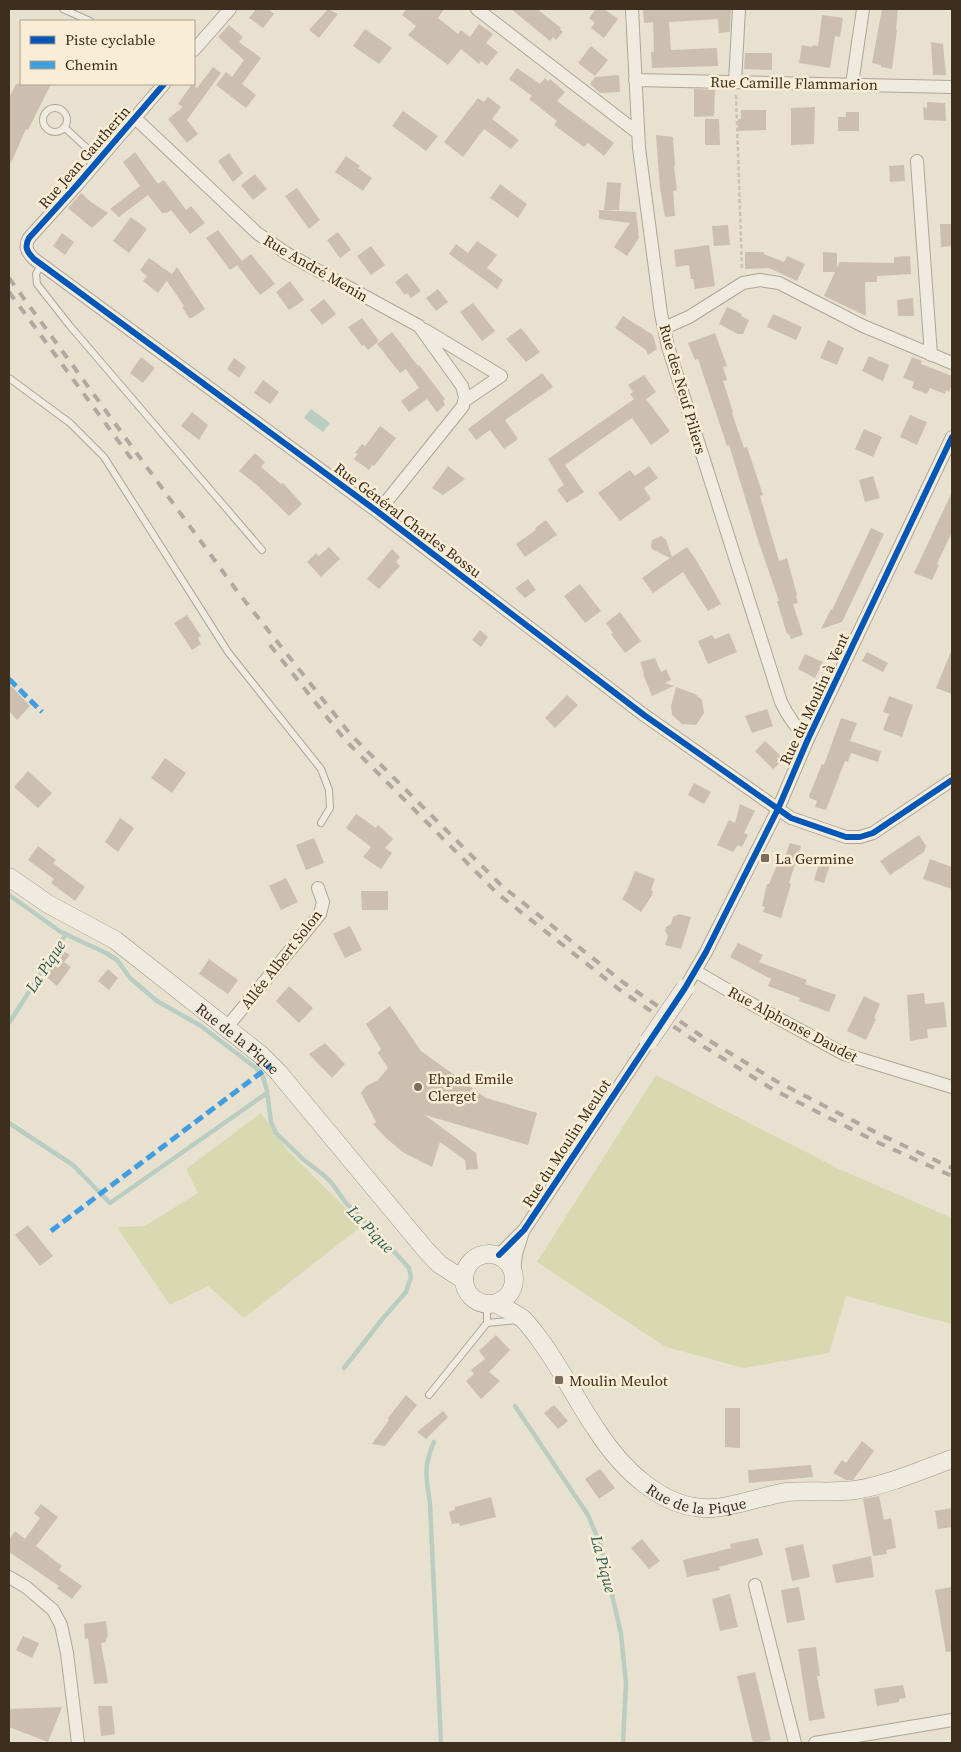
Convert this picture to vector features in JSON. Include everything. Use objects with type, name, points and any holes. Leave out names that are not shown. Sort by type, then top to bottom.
[{"type":"street","points":[[195,49],[230,9]]},
{"type":"street","points":[[477,9],[638,133]]},
{"type":"street","name":"Rue des Neuf Piliers","points":[[632,9],[638,133],[664,328],[679,382],[782,702],[786,713],[799,731],[808,739]]},
{"type":"street","points":[[735,82],[739,9]]},
{"type":"street","points":[[852,84],[862,9]]},
{"type":"street","name":"Rue Camille Flammarion","points":[[635,80],[952,87]]},
{"type":"street","name":"Rue Jean Gautherin","points":[[26,248],[29,238],[163,85]]},
{"type":"street","name":"Rue André Menin","points":[[134,118],[257,234],[286,253],[419,326],[501,376],[464,401],[459,410],[378,512]]},
{"type":"street","points":[[917,161],[931,355]]},
{"type":"street","name":"Rue Général Charles Bossu","points":[[26,248],[31,256],[41,264],[378,512],[644,715],[791,818],[846,837],[860,837],[873,833],[952,780]]},
{"type":"street","points":[[664,328],[689,317],[742,283],[760,280],[779,284],[863,326],[952,363]]},
{"type":"street","name":"Rue André Menin","points":[[419,326],[460,382],[464,389],[464,401]]},
{"type":"street","name":"Rue du Moulin à Vent","points":[[685,988],[778,809],[808,739],[952,437]]},
{"type":"street","name":"Rue de la Pique","points":[[9,877],[48,904],[116,940],[261,1055],[278,1072],[425,1250],[439,1264],[464,1280]]},
{"type":"street","name":"Allée Albert Solon","points":[[227,1027],[320,914],[323,902],[318,888]]},
{"type":"street","name":"Rue Alphonse Daudet","points":[[695,971],[844,1054],[952,1087]]},
{"type":"street","points":[[649,1041],[685,988]]},
{"type":"street","name":"Rue du Moulin Meulot","points":[[499,1255],[524,1230],[649,1041]]},
{"type":"street","name":"Rue du Moulin Meulot","points":[[514,1271],[516,1254],[524,1230]]},
{"type":"street","points":[[425,1250],[452,1260],[472,1260],[485,1254],[499,1255],[506,1259],[514,1271],[515,1278],[512,1291],[503,1301],[492,1304],[480,1303],[469,1294],[464,1280],[467,1266],[472,1260]]},
{"type":"street","name":"Rue de la Pique","points":[[512,1291],[523,1319],[551,1354],[596,1430],[619,1459],[654,1491],[682,1504],[697,1508],[714,1508],[786,1493],[856,1490],[952,1459]]},
{"type":"street","name":"Rue de la Pique","points":[[492,1304],[523,1319]]},
{"type":"street","points":[[9,1577],[26,1586],[53,1610],[61,1624],[67,1653],[78,1743]]},
{"type":"street","points":[[755,1585],[794,1743]]},
{"type":"street","points":[[815,1743],[952,1720]]},
{"type":"lane","points":[[62,9],[88,20]]},
{"type":"lane","points":[[64,128],[99,159]]},
{"type":"lane","points":[[41,264],[36,274],[37,284],[70,326],[262,550]]},
{"type":"lane","points":[[9,378],[70,423],[104,457],[228,652],[321,770],[329,790],[330,808],[321,823]]},
{"type":"lane","points":[[429,1395],[487,1323],[492,1304]]},
{"type":"lane","points":[[487,1323],[523,1319]]},
{"type":"path","points":[[735,82],[742,283]]},
{"type":"green space","points":[[656,1075],[839,1169],[952,1218],[952,1324],[846,1296],[829,1353],[744,1368],[666,1347],[537,1262]]},
{"type":"green space","points":[[261,1113],[288,1151],[363,1225],[244,1318],[208,1286],[170,1305],[117,1227],[145,1226],[198,1193],[186,1169]]},
{"type":"shaded area","points":[[311,409],[330,423],[323,432],[304,418]]},
{"type":"building","points":[[256,9],[268,9],[274,14],[263,28],[249,18]]},
{"type":"building","points":[[328,9],[338,14],[319,38],[309,30]]},
{"type":"building","points":[[407,9],[444,9],[438,18],[458,34],[461,30],[470,37],[479,24],[493,34],[486,43],[498,52],[487,66],[481,61],[479,64],[461,49],[448,65],[408,35],[416,26],[402,15]]},
{"type":"building","points":[[511,9],[537,9],[561,28],[563,32],[556,40],[553,37],[550,41]]},
{"type":"building","points":[[596,9],[604,9],[618,19],[604,38],[591,28],[595,23],[589,18]]},
{"type":"building","points":[[643,9],[731,9],[730,32],[719,33],[718,19],[669,22],[671,50],[717,48],[718,66],[652,68],[651,52],[654,52],[653,22],[644,23]]},
{"type":"building","points":[[882,9],[898,9],[892,69],[872,63]]},
{"type":"building","points":[[822,15],[843,18],[840,37],[835,36],[830,68],[799,63],[802,45],[818,46]]},
{"type":"building","points":[[229,25],[243,37],[239,42],[261,58],[242,84],[256,95],[246,108],[216,85],[226,72],[232,77],[244,60],[218,37]]},
{"type":"building","points":[[365,29],[392,48],[379,64],[353,46]]},
{"type":"building","points":[[931,42],[943,44],[946,75],[933,75]]},
{"type":"building","points":[[591,46],[608,60],[595,76],[578,63]]},
{"type":"building","points":[[745,53],[772,53],[772,70],[744,69]]},
{"type":"building","points":[[213,67],[221,73],[187,120],[198,134],[187,143],[168,119],[183,107],[178,104],[191,85],[197,88]]},
{"type":"building","points":[[517,68],[540,84],[545,78],[548,81],[550,79],[565,92],[557,101],[614,143],[604,156],[588,143],[584,147],[554,125],[557,121],[529,99],[532,96],[509,79]]},
{"type":"building","points":[[619,75],[620,92],[600,93],[590,84],[595,77]]},
{"type":"building","points":[[16,84],[50,85],[28,130],[26,129],[9,167],[9,98]]},
{"type":"building","points":[[694,89],[715,90],[714,116],[694,117]]},
{"type":"building","points":[[488,97],[501,107],[492,119],[519,140],[511,149],[484,129],[463,157],[444,142],[478,98],[484,102]]},
{"type":"building","points":[[927,102],[945,103],[946,121],[924,120],[923,107],[927,108]]},
{"type":"building","points":[[815,107],[814,144],[791,145],[791,108]]},
{"type":"building","points":[[741,110],[766,110],[766,130],[738,131],[738,119],[741,119]]},
{"type":"building","points":[[403,111],[438,136],[426,151],[392,126]]},
{"type":"building","points":[[846,112],[859,112],[859,131],[838,131],[838,117],[846,117]]},
{"type":"building","points":[[705,119],[719,119],[720,145],[705,145]]},
{"type":"building","points":[[656,135],[673,137],[677,190],[673,191],[675,216],[665,217],[660,188]]},
{"type":"building","points":[[135,152],[158,184],[164,180],[186,210],[191,206],[205,223],[190,234],[171,210],[167,213],[162,213],[148,195],[119,217],[110,209],[140,186],[123,162]]},
{"type":"building","points":[[229,153],[243,173],[233,182],[218,161]]},
{"type":"building","points":[[346,156],[372,178],[363,191],[335,172]]},
{"type":"building","points":[[904,165],[905,181],[890,182],[889,166]]},
{"type":"building","points":[[255,174],[267,189],[253,200],[241,185]]},
{"type":"building","points":[[607,182],[621,183],[619,210],[604,210]]},
{"type":"building","points":[[500,184],[527,204],[518,218],[490,198]]},
{"type":"building","points":[[297,188],[320,220],[309,229],[285,196]]},
{"type":"building","points":[[81,193],[108,213],[92,228],[68,208]]},
{"type":"building","points":[[599,210],[636,212],[639,238],[627,256],[614,247],[630,223],[599,219]]},
{"type":"building","points":[[131,217],[147,229],[129,253],[113,241]]},
{"type":"building","points":[[940,224],[952,224],[952,246],[941,247]]},
{"type":"building","points":[[728,225],[730,245],[714,246],[712,226]]},
{"type":"building","points":[[218,230],[242,261],[251,254],[275,284],[260,295],[237,265],[230,270],[206,238]]},
{"type":"building","points":[[338,232],[351,250],[340,258],[327,240]]},
{"type":"building","points":[[62,233],[74,242],[65,255],[53,246]]},
{"type":"building","points":[[477,241],[497,255],[487,268],[503,280],[497,289],[449,254],[456,244],[468,253]]},
{"type":"building","points":[[709,245],[715,286],[695,289],[689,265],[676,267],[674,250]]},
{"type":"building","points":[[371,246],[385,265],[371,275],[357,256]]},
{"type":"building","points":[[745,252],[764,252],[764,254],[784,262],[787,256],[805,264],[797,281],[769,268],[745,269]]},
{"type":"building","points":[[823,252],[837,253],[837,268],[840,262],[894,263],[894,257],[910,256],[911,274],[877,276],[877,282],[865,282],[866,316],[824,296],[835,272],[823,272]]},
{"type":"building","points":[[149,258],[172,274],[158,293],[143,281],[147,276],[140,270]]},
{"type":"building","points":[[177,267],[205,309],[192,318],[189,318],[182,307],[184,306],[167,281]]},
{"type":"building","points":[[407,273],[421,291],[411,298],[407,293],[405,295],[395,282]]},
{"type":"building","points":[[290,281],[304,300],[289,310],[276,292]]},
{"type":"building","points":[[438,289],[448,302],[436,311],[426,298]]},
{"type":"building","points":[[913,298],[914,316],[898,316],[897,300]]},
{"type":"building","points":[[324,299],[336,314],[322,325],[310,310]]},
{"type":"building","points":[[473,303],[495,331],[482,341],[460,312]]},
{"type":"building","points":[[727,307],[742,314],[741,316],[749,320],[743,334],[738,334],[719,324]]},
{"type":"building","points":[[773,314],[802,327],[796,340],[767,327]]},
{"type":"building","points":[[623,316],[653,335],[657,349],[648,355],[646,350],[615,328]]},
{"type":"building","points":[[362,318],[379,341],[368,350],[364,345],[362,346],[348,327]]},
{"type":"building","points":[[521,328],[540,352],[526,362],[506,339]]},
{"type":"building","points":[[392,332],[445,399],[443,401],[445,405],[437,412],[427,399],[409,412],[401,401],[419,388],[406,369],[400,373],[377,344]]},
{"type":"building","points":[[715,333],[727,366],[723,367],[727,380],[723,381],[732,413],[744,448],[747,447],[763,495],[760,496],[779,561],[787,558],[797,595],[798,603],[793,604],[803,635],[791,639],[789,634],[787,634],[777,601],[779,601],[729,445],[727,446],[698,359],[695,360],[688,343]]},
{"type":"building","points":[[828,340],[844,348],[837,365],[820,358]]},
{"type":"building","points":[[869,356],[889,365],[883,381],[862,371]]},
{"type":"building","points":[[141,357],[155,368],[143,383],[130,373]]},
{"type":"building","points":[[912,357],[922,361],[921,364],[952,376],[949,392],[946,390],[945,394],[930,388],[927,394],[912,388],[914,382],[903,378]]},
{"type":"building","points":[[234,358],[246,367],[239,378],[227,369]]},
{"type":"building","points":[[542,373],[553,387],[505,420],[518,439],[504,449],[490,430],[476,440],[468,429]]},
{"type":"building","points":[[644,375],[656,392],[646,399],[670,431],[651,445],[632,418],[586,450],[565,465],[584,492],[567,503],[557,490],[564,485],[548,459],[634,399],[630,394],[633,392],[628,385]]},
{"type":"building","points":[[263,380],[279,392],[270,404],[254,393]]},
{"type":"building","points":[[192,412],[208,425],[199,440],[181,426]]},
{"type":"building","points":[[910,415],[927,422],[917,445],[900,437]]},
{"type":"building","points":[[380,426],[396,438],[369,470],[354,459],[358,454],[355,453],[362,444],[365,446]]},
{"type":"building","points":[[864,429],[882,437],[873,457],[855,449]]},
{"type":"building","points":[[255,453],[265,462],[261,467],[281,484],[283,483],[302,504],[289,516],[257,485],[239,471]]},
{"type":"building","points":[[448,466],[465,479],[443,495],[432,488]]},
{"type":"building","points":[[649,466],[658,478],[644,488],[651,499],[620,521],[598,493],[630,470],[635,476]]},
{"type":"building","points":[[873,476],[880,498],[865,502],[859,480]]},
{"type":"building","points":[[952,492],[952,532],[937,564],[939,565],[932,580],[914,573]]},
{"type":"building","points":[[546,520],[557,535],[525,557],[516,544],[536,530],[535,528]]},
{"type":"building","points":[[871,528],[884,534],[842,622],[821,629],[832,610]]},
{"type":"building","points":[[661,536],[666,540],[672,557],[687,547],[721,604],[708,611],[683,572],[653,593],[642,578],[670,558],[652,549],[652,540]]},
{"type":"building","points":[[329,547],[340,559],[321,577],[307,562],[316,553],[319,556]]},
{"type":"building","points":[[392,549],[400,557],[396,562],[400,566],[379,589],[367,579]]},
{"type":"building","points":[[528,579],[536,590],[525,598],[515,588]]},
{"type":"building","points":[[580,584],[601,611],[585,623],[564,596]]},
{"type":"building","points":[[620,612],[641,641],[625,653],[611,634],[613,633],[606,623]]},
{"type":"building","points":[[187,615],[201,636],[198,638],[201,644],[192,650],[174,623]]},
{"type":"building","points":[[480,630],[488,637],[481,647],[472,640]]},
{"type":"building","points":[[729,633],[737,652],[708,664],[698,641],[712,635],[715,639]]},
{"type":"building","points":[[952,649],[952,694],[936,688]]},
{"type":"building","points":[[867,652],[888,663],[883,672],[862,661]]},
{"type":"building","points":[[805,654],[823,662],[815,678],[798,669]]},
{"type":"building","points":[[655,658],[661,672],[666,669],[671,680],[665,683],[674,686],[652,696],[640,662]]},
{"type":"building","points":[[9,684],[30,706],[17,720],[9,711]]},
{"type":"building","points":[[676,687],[695,694],[702,700],[704,713],[696,725],[682,724],[672,715],[671,706]]},
{"type":"building","points":[[567,695],[578,705],[555,728],[545,718]]},
{"type":"building","points":[[889,696],[913,705],[902,737],[883,730],[889,714],[883,712]]},
{"type":"building","points":[[767,709],[773,726],[752,733],[745,716]]},
{"type":"building","points":[[841,718],[857,723],[850,741],[881,751],[878,762],[851,753],[848,762],[845,761],[826,810],[815,807],[817,801],[809,796],[822,764],[824,765]]},
{"type":"building","points":[[765,741],[784,759],[773,769],[755,751]]},
{"type":"building","points":[[165,758],[186,773],[172,793],[151,778]]},
{"type":"building","points":[[28,771],[52,793],[38,808],[14,787]]},
{"type":"building","points":[[694,783],[711,792],[704,804],[688,795]]},
{"type":"building","points":[[740,804],[755,811],[744,833],[748,835],[742,847],[738,845],[733,852],[717,845],[729,820],[735,823]]},
{"type":"building","points":[[356,814],[376,828],[378,825],[393,839],[385,848],[392,853],[381,869],[363,857],[371,847],[346,828]]},
{"type":"building","points":[[120,818],[134,828],[118,852],[105,842]]},
{"type":"building","points":[[919,835],[926,846],[924,852],[890,875],[880,861]]},
{"type":"building","points":[[314,838],[324,863],[306,870],[296,845]]},
{"type":"building","points":[[790,843],[801,846],[789,883],[791,884],[781,918],[763,912],[765,907],[762,906],[767,884],[769,884],[779,860],[783,862]]},
{"type":"building","points":[[38,846],[56,860],[53,863],[85,887],[75,901],[51,883],[54,879],[28,860]]},
{"type":"building","points":[[930,859],[952,867],[952,889],[923,879]]},
{"type":"building","points":[[820,861],[830,865],[824,883],[814,880]]},
{"type":"building","points":[[635,871],[655,879],[651,890],[653,891],[651,897],[641,912],[622,899]]},
{"type":"building","points":[[286,878],[298,902],[281,910],[269,886]]},
{"type":"building","points":[[361,891],[388,891],[388,910],[362,910]]},
{"type":"building","points":[[679,914],[691,917],[681,949],[665,945],[668,936],[665,931],[666,927],[671,924],[673,917]]},
{"type":"building","points":[[350,926],[362,950],[345,958],[333,934]]},
{"type":"building","points":[[738,943],[763,955],[759,962],[807,980],[805,984],[836,995],[829,1012],[799,1001],[800,998],[768,986],[771,979],[730,957]]},
{"type":"building","points":[[60,949],[70,955],[64,962],[71,967],[57,986],[42,973]]},
{"type":"building","points":[[209,959],[238,980],[228,994],[199,974]]},
{"type":"building","points":[[108,969],[118,978],[109,990],[98,981]]},
{"type":"building","points":[[289,986],[313,1008],[299,1023],[276,1001]]},
{"type":"building","points":[[924,993],[925,1004],[944,1002],[947,1027],[927,1029],[928,1038],[910,1041],[907,995]]},
{"type":"building","points":[[864,996],[880,1004],[874,1018],[876,1019],[866,1040],[847,1031]]},
{"type":"building","name":"Ehpad Emile Clerget","points":[[390,1006],[421,1051],[486,1098],[537,1113],[528,1145],[425,1115],[476,1153],[478,1169],[466,1170],[465,1160],[440,1142],[432,1167],[404,1153],[387,1139],[373,1124],[376,1122],[361,1093],[366,1086],[378,1080],[388,1068],[378,1053],[381,1049],[366,1024]]},
{"type":"building","points":[[325,1043],[345,1064],[332,1078],[309,1054]]},
{"type":"building","points":[[28,1225],[53,1256],[40,1266],[15,1235]]},
{"type":"building","points":[[496,1335],[510,1350],[489,1372],[500,1381],[481,1399],[466,1381],[474,1374],[471,1370],[485,1359],[479,1351]]},
{"type":"building","points":[[406,1395],[417,1405],[385,1446],[372,1444],[389,1420],[388,1418]]},
{"type":"building","points":[[554,1405],[568,1421],[558,1429],[544,1413]]},
{"type":"building","points":[[725,1408],[740,1408],[740,1448],[725,1447]]},
{"type":"building","points":[[443,1411],[448,1417],[426,1439],[417,1432]]},
{"type":"building","points":[[862,1441],[874,1451],[853,1480],[846,1480],[833,1473],[842,1460],[846,1463]]},
{"type":"building","points":[[811,1465],[813,1477],[749,1483],[748,1470]]},
{"type":"building","points":[[600,1469],[615,1488],[599,1499],[585,1479]]},
{"type":"building","points":[[879,1496],[884,1520],[891,1518],[896,1548],[886,1550],[887,1554],[873,1556],[863,1499]]},
{"type":"building","points":[[491,1497],[496,1517],[460,1526],[459,1523],[452,1524],[449,1512],[455,1510],[455,1507]]},
{"type":"building","points":[[41,1504],[58,1517],[36,1546],[62,1566],[59,1570],[82,1586],[72,1599],[57,1588],[59,1586],[9,1552],[9,1540],[15,1531],[25,1539],[40,1518],[34,1513]]},
{"type":"building","points":[[952,1508],[952,1527],[938,1529],[935,1511]]},
{"type":"building","points":[[758,1538],[763,1555],[719,1567],[720,1570],[687,1577],[683,1560],[731,1548],[730,1544]]},
{"type":"building","points":[[642,1539],[660,1561],[649,1569],[631,1548]]},
{"type":"building","points":[[803,1544],[810,1577],[792,1581],[785,1548]]},
{"type":"building","points":[[871,1556],[874,1577],[836,1583],[832,1565]]},
{"type":"building","points":[[799,1587],[805,1620],[787,1623],[781,1590]]},
{"type":"building","points":[[952,1587],[952,1651],[946,1652],[935,1590]]},
{"type":"building","points":[[730,1594],[738,1627],[720,1631],[712,1599]]},
{"type":"building","points":[[106,1621],[108,1637],[106,1642],[101,1643],[108,1683],[94,1684],[88,1638],[85,1639],[84,1624]]},
{"type":"building","points":[[23,1636],[39,1643],[32,1658],[16,1650]]},
{"type":"building","points":[[816,1647],[820,1676],[817,1676],[825,1718],[809,1721],[798,1649]]},
{"type":"building","points":[[755,1672],[771,1740],[753,1743],[737,1676]]},
{"type":"building","points":[[903,1685],[906,1698],[899,1699],[899,1702],[877,1706],[874,1689]]},
{"type":"building","points":[[98,1706],[112,1706],[115,1734],[101,1736]]},
{"type":"building","points":[[62,1707],[48,1742],[9,1727],[9,1709]]},
{"type":"waterway","name":"La Pique","points":[[9,895],[61,932],[117,960],[130,978],[157,1001],[201,1026],[256,1068],[263,1077],[271,1122],[276,1133],[304,1160],[331,1182],[346,1203],[409,1268],[411,1277],[406,1292],[344,1368]]},
{"type":"waterway","name":"La Pique","points":[[9,1023],[66,934]]},
{"type":"waterway","name":"La Pique","points":[[9,1123],[73,1165],[110,1203],[267,1093]]},
{"type":"waterway","name":"La Pique","points":[[515,1406],[588,1515],[601,1546],[621,1634],[626,1683],[623,1743]]},
{"type":"waterway","points":[[434,1442],[428,1458],[426,1472],[430,1503],[441,1743]]},
{"type":"railway","points":[[9,278],[237,591],[351,735],[502,886],[624,983],[700,1035],[776,1081],[881,1135],[952,1168]]},
{"type":"railway","points":[[9,292],[136,465]]},
{"type":"railway","points":[[270,645],[345,740],[498,894],[620,990],[698,1043],[774,1090],[879,1143],[952,1176]]},
{"type":"marked path","points":[[9,679],[42,712]]},
{"type":"marked path","points":[[51,1231],[271,1065]]},
{"type":"cycle path","points":[[163,85],[29,238],[27,249],[34,259],[378,512],[644,715],[791,818],[846,837],[860,837],[873,833],[952,780]]},
{"type":"cycle path","points":[[499,1255],[524,1230],[685,988],[706,952],[778,809],[808,739],[952,437]]},
{"type":"place","name":"La Germine","points":[[765,858]]},
{"type":"place","name":"Ehpad Emile Clerget","points":[[418,1087]]},
{"type":"place","name":"Moulin Meulot","points":[[559,1380]]}]
